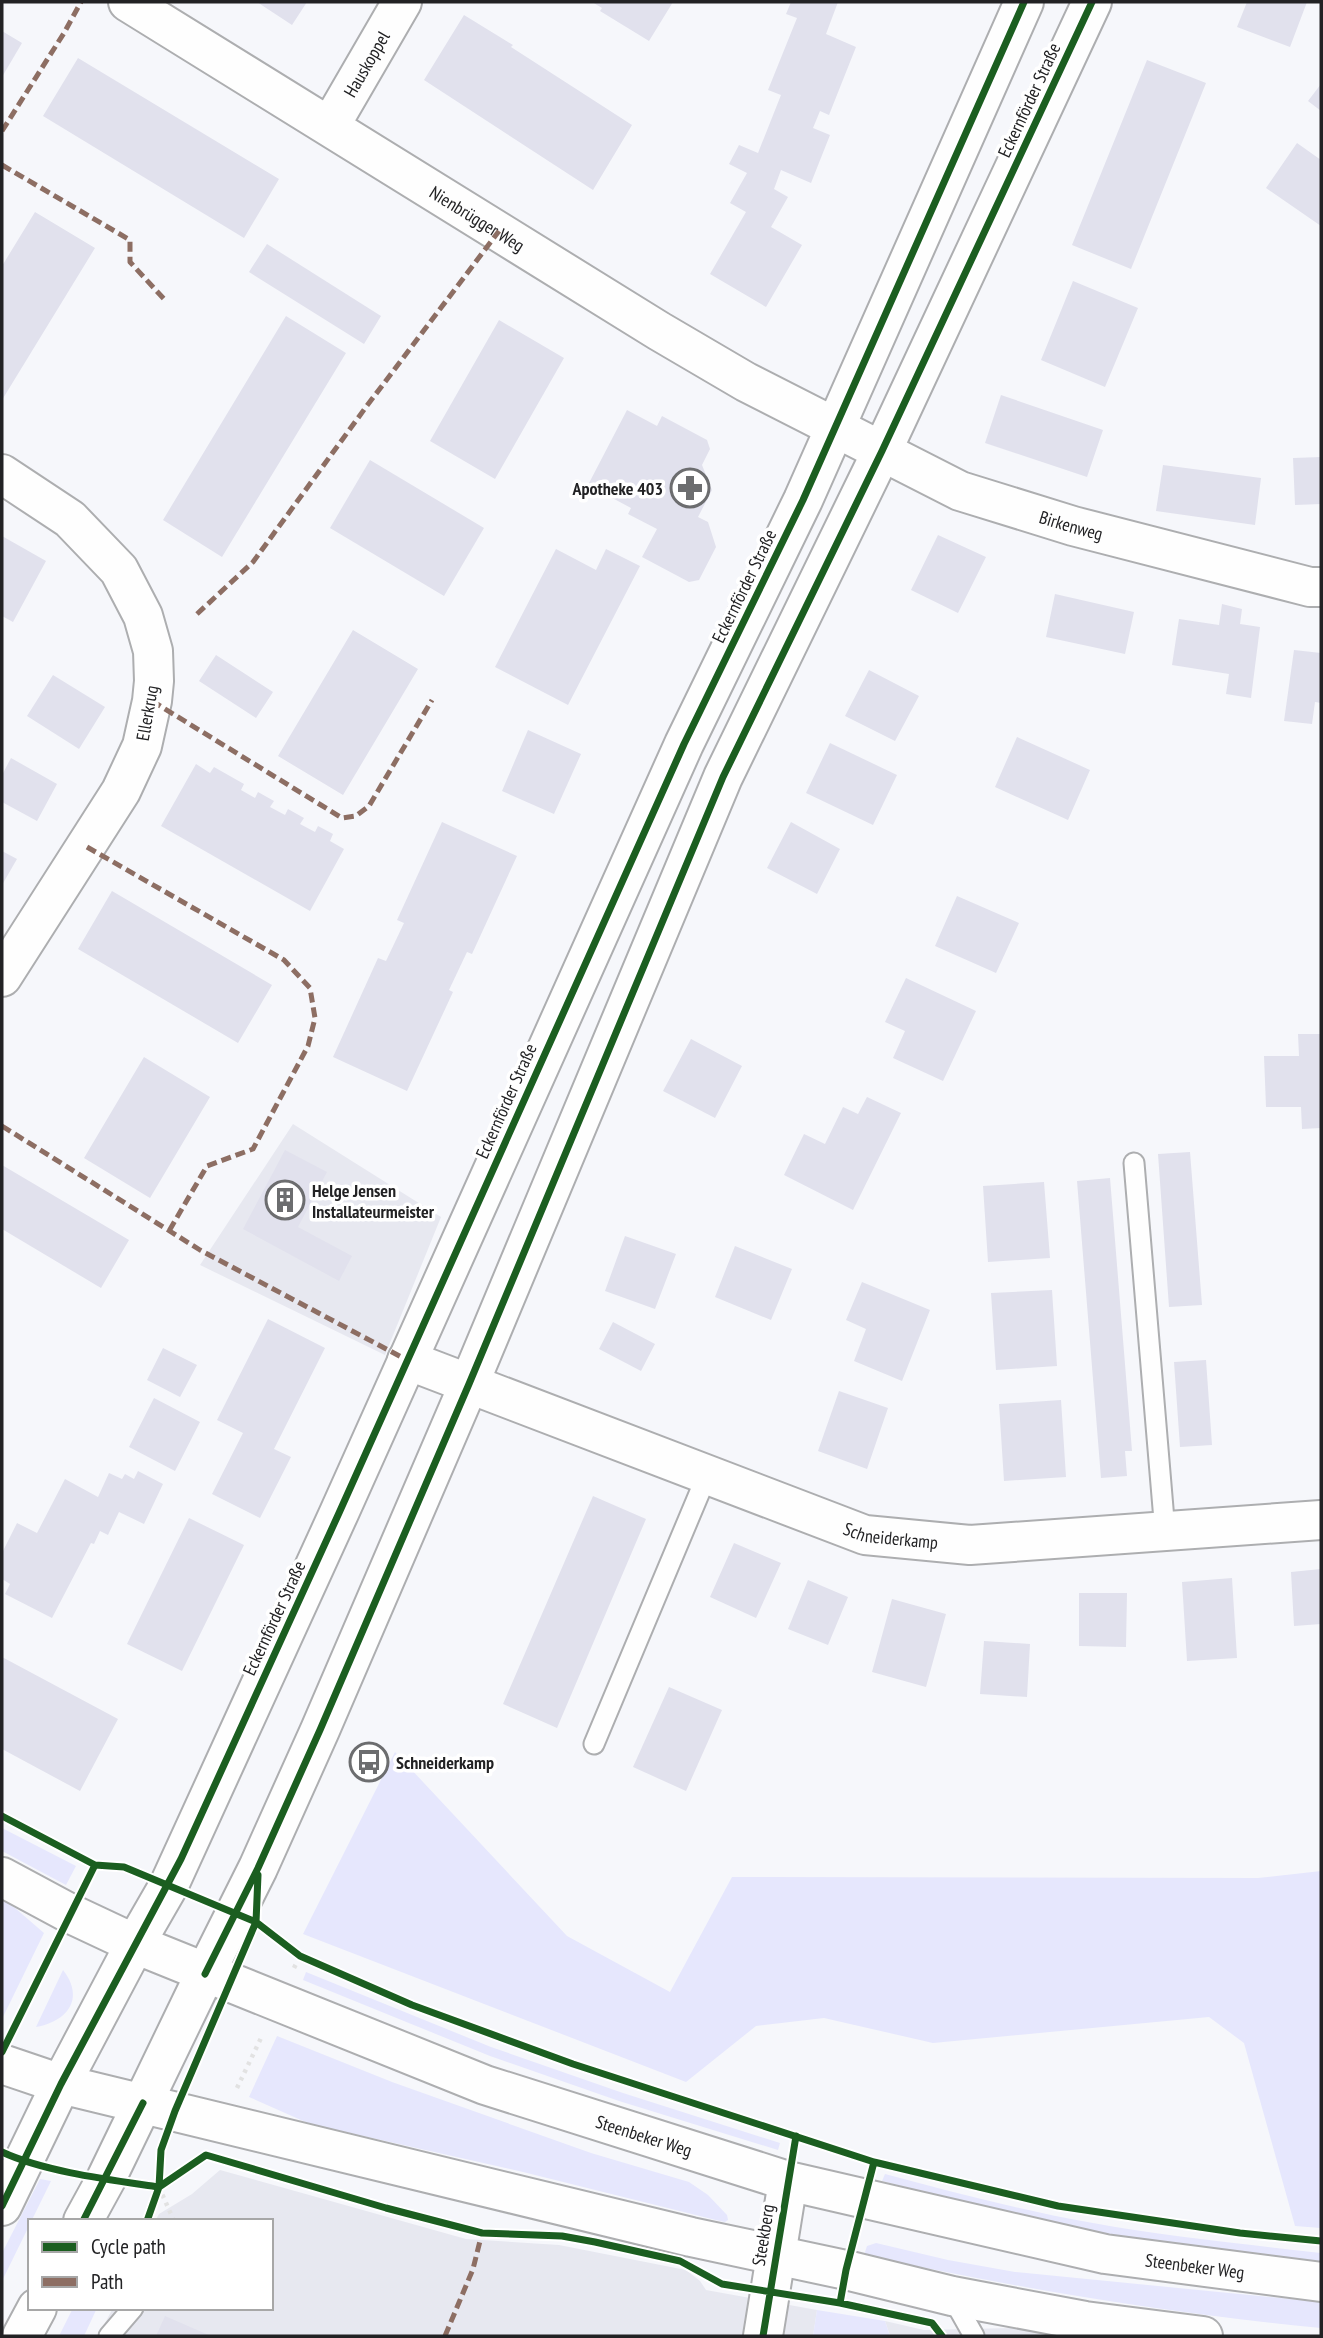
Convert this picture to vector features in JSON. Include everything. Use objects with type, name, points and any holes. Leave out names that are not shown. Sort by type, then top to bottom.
[{"type":"street","name":"Nienbrügger Weg","points":[[128,2],[659,331],[746,382],[834,426]]},
{"type":"street","name":"Hauskoppel","points":[[330,126],[402,2]]},
{"type":"street","name":"Eckernförder Straße","points":[[2,2206],[61,2084],[181,1859],[684,744],[803,500],[1024,2]]},
{"type":"street","name":"Eckernförder Straße","points":[[84,2219],[253,1880],[314,1743],[723,777],[882,451],[1092,2]]},
{"type":"street","name":"Birkenweg","points":[[834,426],[960,491],[1073,526],[1310,587],[1321,587]]},
{"type":"street","name":"Ellerkrug","points":[[2,474],[70,519],[119,570],[143,616],[153,651],[154,681],[142,746],[121,791],[2,977]]},
{"type":"street","name":"Schneiderkamp","points":[[408,1360],[865,1535],[970,1545],[1321,1520]]},
{"type":"street","name":"Steenbeker Weg","points":[[2,1877],[135,1944],[485,2085],[788,2181],[1105,2254],[1321,2282]]},
{"type":"street","points":[[2,2064],[61,2084],[691,2237],[951,2296],[1085,2321],[1203,2336]]},
{"type":"street","name":"Steekberg","points":[[764,2336],[788,2181]]},
{"type":"street","points":[[22,2336],[36,2310]]},
{"type":"lane","points":[[1134,1163],[1166,1532]]},
{"type":"lane","points":[[594,1744],[707,1475]]},
{"type":"lane","points":[[951,2296],[974,2336]]},
{"type":"lane","points":[[109,2336],[131,2310]]},
{"type":"path","points":[[221,2122],[300,1956]]},
{"type":"path","points":[[147,2219],[160,2178]]},
{"type":"path","points":[[159,2187],[173,2219]]},
{"type":"shaded area","points":[[293,1124],[441,1217],[385,1355],[200,1265]]},
{"type":"shaded area","points":[[395,1752],[567,1936],[670,1992],[732,1877],[1258,1878],[1321,1871],[1321,2228],[1295,2226],[1244,2043],[1209,2017],[933,2043],[824,2018],[756,2026],[686,2082],[303,1934]]},
{"type":"shaded area","points":[[2,1828],[76,1866],[66,1885],[2,1851]]},
{"type":"shaded area","points":[[2,1900],[44,1933],[2,2019]]},
{"type":"shaded area","points":[[63,1970],[73,1990],[70,2007],[57,2020],[36,2027]]},
{"type":"shaded area","points":[[306,1972],[491,2047],[780,2143],[778,2150],[619,2101],[490,2056],[303,1980]]},
{"type":"shaded area","points":[[277,2036],[392,2082],[591,2153],[689,2182],[708,2195],[727,2215],[728,2220],[720,2221],[523,2172],[310,2124],[249,2097]]},
{"type":"shaded area","points":[[220,2170],[466,2239],[559,2245],[686,2270],[700,2281],[706,2290],[817,2310],[813,2336],[98,2336],[112,2310],[273,2310],[273,2219],[156,2219],[159,2214],[192,2194]]},
{"type":"shaded area","points":[[885,2174],[1014,2207],[1093,2223],[1321,2253],[1321,2262],[1155,2242],[1045,2221],[882,2181]]},
{"type":"shaded area","points":[[40,2179],[51,2181],[32,2219],[28,2219],[28,2228],[2,2281],[2,2253]]},
{"type":"shaded area","points":[[876,2243],[1015,2272],[1321,2302],[1321,2328],[1091,2298],[864,2255],[867,2246]]},
{"type":"shaded area","points":[[72,2310],[96,2310],[84,2336],[59,2336]]},
{"type":"shaded area","points":[[817,2310],[885,2321],[890,2336],[813,2336]]},
{"type":"shaded area","points":[[885,2321],[924,2330],[1011,2328],[1067,2336],[890,2336]]},
{"type":"building","points":[[257,2],[307,2],[292,25]]},
{"type":"building","points":[[592,2],[673,2],[649,41],[600,11],[602,8]]},
{"type":"building","points":[[791,2],[838,2],[826,34],[856,47],[829,115],[820,111],[813,128],[830,135],[811,183],[781,170],[774,189],[788,197],[771,227],[802,245],[766,307],[710,274],[746,212],[730,203],[747,173],[729,164],[739,145],[758,153],[781,95],[768,90],[797,18],[786,14]]},
{"type":"building","points":[[1247,2],[1307,2],[1290,47],[1237,27]]},
{"type":"building","points":[[464,15],[632,125],[593,190],[424,80]]},
{"type":"building","points":[[2,31],[22,43],[2,77]]},
{"type":"building","points":[[78,58],[279,179],[244,238],[43,116]]},
{"type":"building","points":[[1147,60],[1206,83],[1131,269],[1072,245]]},
{"type":"building","points":[[1321,84],[1321,111],[1308,101]]},
{"type":"building","points":[[1297,143],[1321,160],[1321,226],[1266,188]]},
{"type":"building","points":[[35,212],[95,248],[2,400],[2,266]]},
{"type":"building","points":[[267,244],[381,316],[364,344],[249,272]]},
{"type":"building","points":[[1073,281],[1138,308],[1105,387],[1041,360]]},
{"type":"building","points":[[286,316],[346,353],[222,557],[163,520]]},
{"type":"building","points":[[499,320],[564,358],[495,479],[430,441]]},
{"type":"building","points":[[1001,395],[1103,430],[1087,477],[985,443]]},
{"type":"building","points":[[627,410],[657,426],[662,416],[707,440],[710,449],[702,465],[712,490],[698,517],[708,522],[716,547],[699,580],[689,582],[642,557],[657,529],[628,514],[631,508],[588,485]]},
{"type":"building","points":[[1321,457],[1321,504],[1295,505],[1293,458]]},
{"type":"building","points":[[370,460],[484,528],[444,596],[330,528]]},
{"type":"building","points":[[1163,465],[1261,478],[1255,525],[1156,511]]},
{"type":"building","points":[[938,535],[986,557],[958,613],[911,590]]},
{"type":"building","points":[[2,536],[46,561],[13,622],[2,616]]},
{"type":"building","points":[[556,549],[596,570],[606,549],[640,566],[568,705],[495,667]]},
{"type":"building","points":[[1055,594],[1134,612],[1125,654],[1046,637]]},
{"type":"building","points":[[1222,604],[1242,609],[1240,624],[1260,627],[1251,698],[1226,694],[1229,674],[1172,665],[1179,619],[1219,625]]},
{"type":"building","points":[[353,630],[418,669],[343,795],[278,756]]},
{"type":"building","points":[[1294,650],[1321,653],[1321,703],[1315,702],[1312,724],[1284,721]]},
{"type":"building","points":[[216,655],[273,692],[256,718],[199,681]]},
{"type":"building","points":[[869,670],[919,696],[895,741],[845,716]]},
{"type":"building","points":[[53,675],[105,707],[79,749],[27,716]]},
{"type":"building","points":[[528,730],[581,754],[554,814],[502,791]]},
{"type":"building","points":[[1017,737],[1090,770],[1068,820],[995,787]]},
{"type":"building","points":[[830,743],[897,775],[873,825],[806,793]]},
{"type":"building","points":[[11,758],[57,784],[37,821],[2,802],[2,775]]},
{"type":"building","points":[[196,764],[210,773],[214,767],[244,784],[241,790],[255,798],[258,792],[274,801],[270,807],[285,815],[288,809],[304,818],[300,824],[315,832],[318,826],[333,834],[330,841],[344,849],[310,911],[161,826]]},
{"type":"building","points":[[442,822],[517,856],[472,954],[467,952],[449,990],[453,992],[407,1091],[333,1057],[378,958],[386,961],[404,923],[397,920]]},
{"type":"building","points":[[791,822],[840,849],[817,894],[767,868]]},
{"type":"building","points":[[2,851],[17,859],[2,885]]},
{"type":"building","points":[[112,891],[272,985],[238,1043],[78,949]]},
{"type":"building","points":[[957,896],[1019,923],[996,973],[935,946]]},
{"type":"building","points":[[906,978],[976,1011],[943,1081],[893,1058],[905,1031],[885,1022]]},
{"type":"building","points":[[1298,1034],[1321,1034],[1321,1128],[1302,1129],[1301,1107],[1266,1107],[1264,1056],[1299,1056]]},
{"type":"building","points":[[691,1039],[742,1066],[715,1118],[663,1091]]},
{"type":"building","points":[[144,1057],[210,1097],[150,1198],[84,1158]]},
{"type":"building","points":[[867,1097],[901,1113],[853,1210],[784,1175],[804,1134],[825,1144],[843,1107],[858,1114]]},
{"type":"building","name":"Helge Jensen Installateurmeister","points":[[285,1150],[327,1172],[298,1227],[352,1256],[339,1281],[243,1229]]},
{"type":"building","points":[[1190,1152],[1202,1305],[1169,1307],[1158,1154]]},
{"type":"building","points":[[2,1165],[129,1240],[101,1288],[2,1229]]},
{"type":"building","points":[[1110,1178],[1132,1451],[1125,1451],[1127,1476],[1101,1478],[1077,1181]]},
{"type":"building","points":[[1044,1182],[1050,1258],[988,1262],[983,1186]]},
{"type":"building","points":[[625,1236],[676,1254],[655,1309],[605,1291]]},
{"type":"building","points":[[735,1246],[792,1269],[771,1320],[715,1297]]},
{"type":"building","points":[[862,1282],[930,1310],[902,1381],[854,1361],[866,1329],[846,1320]]},
{"type":"building","points":[[1052,1290],[1057,1366],[996,1370],[991,1293]]},
{"type":"building","points":[[268,1319],[325,1348],[274,1449],[291,1457],[260,1518],[212,1494],[243,1433],[217,1420]]},
{"type":"building","points":[[613,1322],[655,1344],[641,1371],[599,1349]]},
{"type":"building","points":[[163,1348],[197,1365],[180,1397],[147,1380]]},
{"type":"building","points":[[1206,1360],[1212,1445],[1180,1447],[1174,1362]]},
{"type":"building","points":[[839,1391],[888,1408],[867,1469],[818,1451]]},
{"type":"building","points":[[154,1398],[200,1422],[175,1471],[129,1447]]},
{"type":"building","points":[[1061,1400],[1066,1477],[1004,1481],[999,1404]]},
{"type":"building","points":[[138,1471],[163,1484],[144,1524],[119,1512],[108,1535],[100,1531],[52,1618],[5,1594],[10,1584],[2,1579],[2,1553],[17,1523],[37,1533],[65,1479],[98,1497],[109,1473],[122,1479],[125,1474],[134,1479]]},
{"type":"building","points":[[593,1496],[646,1519],[557,1728],[503,1704]]},
{"type":"building","points":[[189,1518],[244,1545],[182,1671],[127,1644]]},
{"type":"building","points":[[734,1543],[781,1563],[756,1618],[710,1597]]},
{"type":"building","points":[[1321,1569],[1321,1624],[1294,1626],[1291,1572]]},
{"type":"building","points":[[1232,1578],[1237,1658],[1187,1661],[1182,1582]]},
{"type":"building","points":[[808,1580],[848,1597],[828,1645],[788,1629]]},
{"type":"building","points":[[1079,1593],[1127,1593],[1126,1647],[1079,1646]]},
{"type":"building","points":[[892,1599],[946,1614],[926,1687],[872,1672]]},
{"type":"building","points":[[984,1641],[1030,1644],[1027,1697],[980,1694]]},
{"type":"building","points":[[2,1657],[118,1719],[80,1791],[2,1749]]},
{"type":"building","points":[[669,1687],[722,1710],[686,1791],[633,1767]]},
{"type":"building","points":[[165,2316],[211,2336],[156,2336]]},
{"type":"marked path","points":[[2,131],[81,2]]},
{"type":"marked path","points":[[2,165],[130,240],[130,262],[164,299]]},
{"type":"marked path","points":[[197,614],[253,562],[499,231]]},
{"type":"marked path","points":[[152,701],[342,818],[356,816],[369,806],[432,700]]},
{"type":"marked path","points":[[87,847],[284,960],[310,988],[315,1018],[308,1046],[253,1149],[207,1166],[169,1231]]},
{"type":"marked path","points":[[2,1126],[200,1250],[407,1360]]},
{"type":"marked path","points":[[445,2336],[473,2269],[482,2233]]},
{"type":"cycle path","points":[[2,2206],[61,2084],[181,1859],[684,744],[803,500],[1024,2]]},
{"type":"cycle path","points":[[205,1974],[258,1868],[320,1730],[469,1384],[723,777],[882,451],[1092,2]]},
{"type":"cycle path","points":[[2,1816],[95,1865],[124,1867],[256,1922],[300,1956],[412,2005],[573,2064],[874,2162],[1058,2206],[1240,2233],[1321,2241]]},
{"type":"cycle path","points":[[2,2052],[95,1865]]},
{"type":"cycle path","points":[[148,2219],[159,2187],[161,2150],[175,2111],[256,1922],[258,1875]]},
{"type":"cycle path","points":[[84,2219],[143,2103]]},
{"type":"cycle path","points":[[763,2336],[796,2136]]},
{"type":"cycle path","points":[[2,2152],[58,2170],[159,2187],[206,2155],[482,2233],[562,2236],[680,2261],[722,2284],[840,2303],[932,2323],[942,2336]]},
{"type":"cycle path","points":[[840,2303],[874,2162]]},
{"type":"place","name":"Apotheke 403","points":[[690,488]]},
{"type":"place","name":"Helge Jensen Installateurmeister","points":[[285,1200]]},
{"type":"place","name":"Schneiderkamp","points":[[369,1762]]}]
